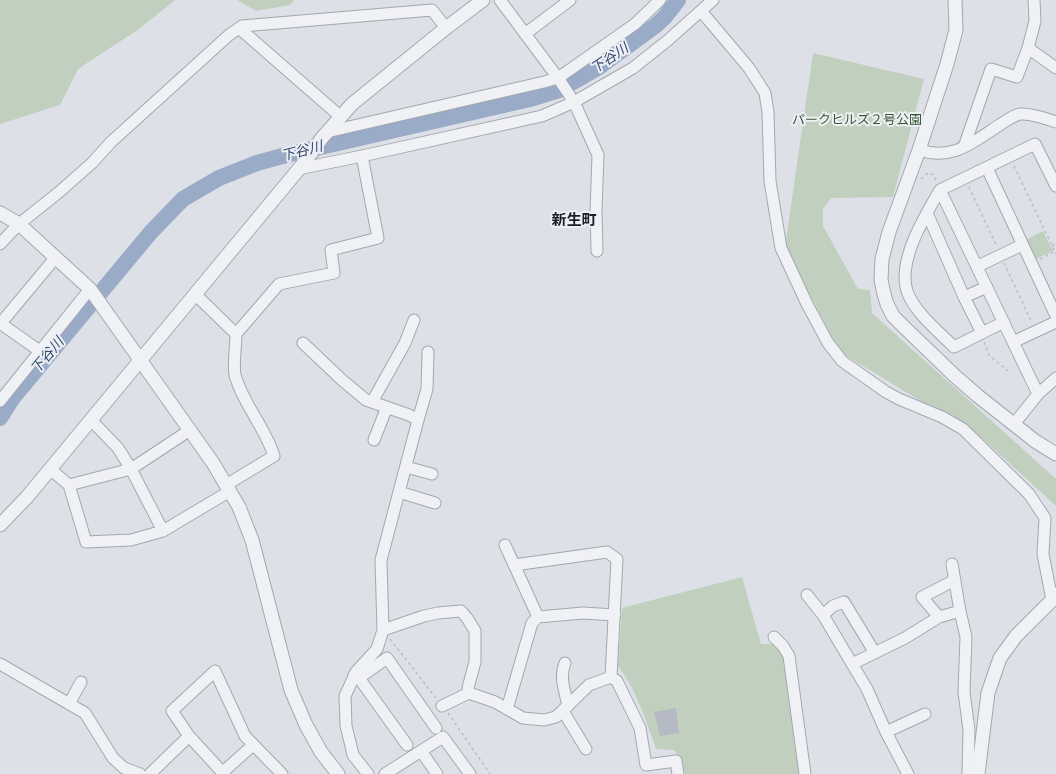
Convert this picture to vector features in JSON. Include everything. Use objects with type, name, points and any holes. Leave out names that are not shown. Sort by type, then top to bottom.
[{"type":"street","points":[[0,525],[27,497],[141,361],[324,135],[352,104],[483,0]]},
{"type":"street","points":[[500,0],[574,102],[598,155],[596,211],[597,251]]},
{"type":"street","points":[[526,34],[570,0]]},
{"type":"street","points":[[300,166],[362,156],[542,116],[574,102],[633,68],[667,41],[712,0]]},
{"type":"street","points":[[955,0],[956,30],[947,64],[919,150],[889,232],[882,259],[881,280],[887,304],[893,316],[904,327],[978,396],[1035,441],[1056,454]]},
{"type":"street","points":[[964,147],[991,69],[1017,77],[1028,48],[1035,21],[1034,0]]},
{"type":"street","points":[[324,135],[558,78],[635,24],[657,1]]},
{"type":"street","points":[[0,244],[19,224],[58,193],[92,163],[111,142],[229,35],[242,26],[432,10],[446,28]]},
{"type":"street","points":[[701,11],[749,68],[765,93],[768,112],[770,181],[781,248],[807,304],[828,343],[842,361],[886,392],[942,417],[963,429],[1029,494],[1045,518],[1043,554],[1054,597],[1016,636],[1000,658],[988,693],[974,774]]},
{"type":"street","points":[[239,28],[341,117]]},
{"type":"street","points":[[1028,48],[1056,68]]},
{"type":"street","points":[[919,150],[928,153],[943,153],[956,150],[975,142],[1000,124],[1019,114],[1033,115],[1056,122]]},
{"type":"street","points":[[1004,322],[954,347],[916,307],[908,295],[905,282],[910,248],[940,190],[1035,144],[1056,186]]},
{"type":"street","points":[[50,469],[69,485],[86,542],[131,540],[163,531],[274,456],[269,442],[246,402],[235,373],[236,334],[279,284],[334,273],[331,250],[378,238],[362,156]]},
{"type":"street","points":[[987,168],[1056,316]]},
{"type":"street","points":[[940,190],[978,266],[1038,394]]},
{"type":"street","points":[[0,213],[19,224],[90,289],[213,463],[239,507],[252,540],[291,690],[306,725],[321,752],[338,774]]},
{"type":"street","points":[[927,213],[964,297],[982,333]]},
{"type":"street","points":[[978,266],[1022,244]]},
{"type":"street","points":[[41,352],[0,323],[56,257]]},
{"type":"street","points":[[964,297],[987,287]]},
{"type":"street","points":[[0,401],[41,352],[90,289]]},
{"type":"street","points":[[195,294],[236,334]]},
{"type":"street","points":[[372,402],[405,343],[414,320]]},
{"type":"street","points":[[1014,342],[1056,322]]},
{"type":"street","points":[[303,343],[342,380],[366,400],[409,415],[418,420]]},
{"type":"street","points":[[407,745],[357,676],[356,672],[377,649],[383,630],[381,560],[426,389],[428,352]]},
{"type":"street","points":[[1014,424],[1038,394],[1056,378]]},
{"type":"street","points":[[374,440],[387,407]]},
{"type":"street","points":[[91,420],[118,448],[131,469],[163,531]]},
{"type":"street","points":[[69,485],[131,469],[190,430]]},
{"type":"street","points":[[406,467],[432,474]]},
{"type":"street","points":[[399,492],[435,503]]},
{"type":"street","points":[[505,545],[538,617]]},
{"type":"street","points":[[514,565],[607,552],[617,559],[611,677]]},
{"type":"street","points":[[952,564],[966,637],[964,692],[974,774]]},
{"type":"street","points":[[939,617],[922,597],[955,580]]},
{"type":"street","points":[[808,595],[823,615],[867,689],[886,732],[908,774]]},
{"type":"street","points":[[823,615],[833,606],[844,602],[875,653]]},
{"type":"street","points":[[383,630],[424,616],[461,611],[475,631],[475,662],[468,688],[469,693]]},
{"type":"street","points":[[852,664],[905,638],[939,617],[960,611]]},
{"type":"street","points":[[507,710],[532,624],[538,617],[583,613],[615,615]]},
{"type":"street","points":[[774,637],[783,646],[789,656],[805,774]]},
{"type":"street","points":[[368,774],[353,755],[346,726],[345,696],[357,676],[387,658],[436,728]]},
{"type":"street","points":[[565,663],[562,671],[562,677],[566,708],[586,749]]},
{"type":"street","points":[[0,664],[85,713],[113,758],[124,768],[140,774]]},
{"type":"street","points":[[253,745],[224,773],[189,736],[172,711],[215,671],[245,736],[282,774]]},
{"type":"street","points":[[442,706],[469,693],[495,702],[523,718],[544,720],[556,718],[589,686],[611,677]]},
{"type":"street","points":[[611,677],[617,681],[640,728],[646,765],[676,761],[678,774]]},
{"type":"street","points":[[70,704],[81,682]]},
{"type":"street","points":[[886,732],[925,714]]},
{"type":"street","points":[[150,774],[189,736]]},
{"type":"street","points":[[388,773],[443,737],[470,774]]},
{"type":"street","points":[[421,751],[437,774]]},
{"type":"path","points":[[1009,157],[1056,254]]},
{"type":"path","points":[[919,180],[928,173],[934,175],[940,190]]},
{"type":"path","points":[[1052,246],[1056,244]]},
{"type":"path","points":[[1031,263],[1055,251]]},
{"type":"path","points":[[982,333],[989,355],[1009,372]]},
{"type":"green space","points":[[0,0],[175,0],[139,29],[78,69],[60,105],[0,124]]},
{"type":"green space","points":[[237,0],[294,0],[290,5],[256,11]]},
{"type":"green space","name":"パークヒルズ２号公園","points":[[813,53],[924,79],[893,197],[831,198],[823,209],[823,226],[858,289],[870,290],[872,313],[1056,479],[1056,506],[983,439],[840,352],[785,247]]},
{"type":"green space","points":[[1043,231],[1053,251],[1034,260],[1024,241]]},
{"type":"green space","points":[[742,577],[761,644],[778,644],[786,655],[799,774],[685,774],[682,762],[674,750],[656,749],[635,695],[618,666],[622,608]]},
{"type":"building","points":[[676,708],[679,733],[660,736],[654,712]]},
{"type":"waterway","name":"下谷川","points":[[0,418],[12,399],[151,232],[183,199],[219,178],[257,163],[530,99],[559,90],[599,67],[655,26],[664,18],[678,0]]},
{"type":"district","name":"新生町","points":[[574,221]]}]
